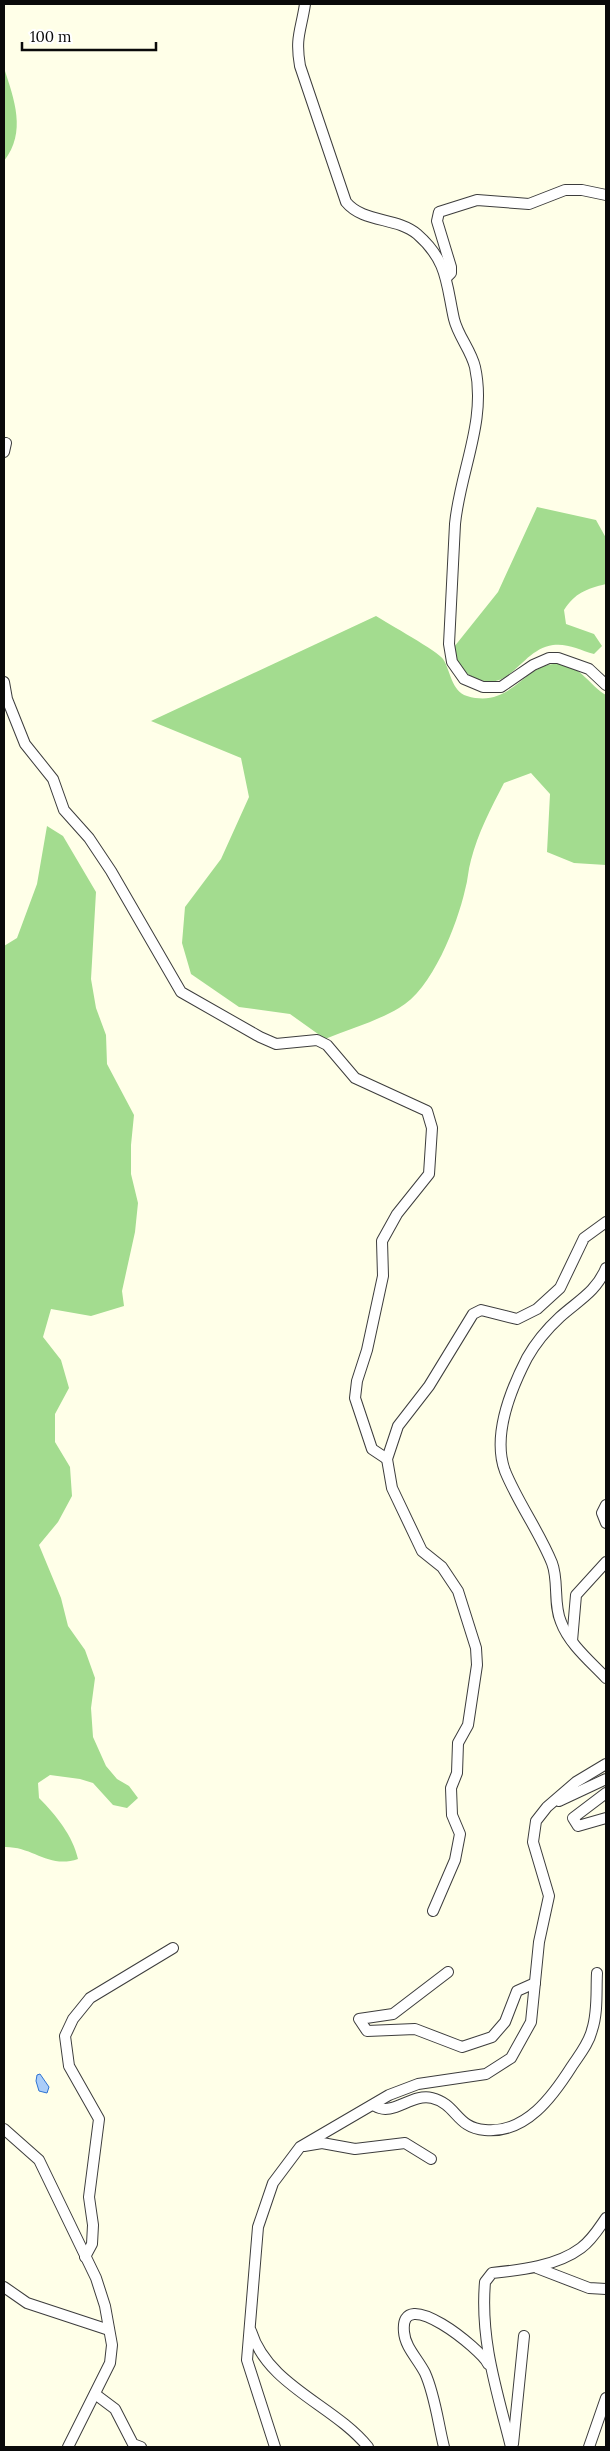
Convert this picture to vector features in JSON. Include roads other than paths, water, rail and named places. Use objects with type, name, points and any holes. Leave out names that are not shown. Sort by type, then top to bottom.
[{"type":"street","points":[[305,4],[298,30],[297,47],[300,66],[346,202],[351,208],[365,215],[400,224],[417,234],[430,248],[447,277],[455,324],[475,368],[477,418],[473,444],[456,508],[449,644],[452,662],[464,679],[484,687],[494,688],[508,684],[533,666],[549,658],[558,658],[589,669],[606,685]]},
{"type":"street","points":[[447,277],[451,273],[451,267],[437,221],[437,214],[439,212],[477,200],[529,204],[565,190],[582,190],[606,196]]},
{"type":"street","points":[[4,682],[7,699],[25,744],[53,779],[64,810],[89,838],[111,871],[181,992],[260,1037],[276,1044],[317,1040],[327,1045],[356,1078],[426,1111],[432,1128],[428,1174],[397,1214],[382,1241],[383,1276],[367,1350],[357,1381],[355,1398],[372,1449],[387,1459]]},
{"type":"street","points":[[433,1911],[455,1860],[460,1834],[452,1814],[451,1788],[457,1773],[458,1743],[468,1725],[477,1665],[476,1648],[458,1591],[442,1568],[422,1551],[392,1488],[387,1459],[398,1426],[429,1386],[474,1314],[486,1310],[518,1319],[538,1309],[560,1288],[584,1238],[606,1222]]},
{"type":"street","points":[[606,1268],[594,1290],[560,1316],[537,1342],[518,1376],[503,1428],[502,1446],[506,1471],[551,1562],[560,1622],[572,1641],[606,1678]]},
{"type":"street","points":[[606,1505],[602,1513],[606,1524]]},
{"type":"street","points":[[572,1641],[576,1595],[606,1562]]},
{"type":"street","points":[[275,2447],[247,2360],[258,2227],[273,2183],[300,2147],[375,2106],[389,2095],[418,2084],[486,2074],[504,2065],[517,2050],[531,2022],[542,1923],[549,1896],[536,1856],[534,1830],[536,1821],[547,1807],[576,1782],[606,1764]]},
{"type":"street","points":[[547,1807],[606,1779]]},
{"type":"street","points":[[606,1793],[573,1818],[578,1826],[606,1818]]},
{"type":"street","points":[[85,2257],[92,2244],[93,2225],[88,2198],[99,2119],[69,2066],[65,2036],[73,2019],[90,1998],[173,1948]]},
{"type":"street","points":[[448,1972],[393,2014],[359,2019],[367,2031],[415,2029],[462,2047],[492,2037],[505,2022],[516,1991],[535,1983]]},
{"type":"street","points":[[375,2106],[381,2110],[391,2109],[416,2098],[430,2098],[445,2102],[463,2124],[470,2127],[494,2131],[519,2123],[534,2114],[556,2090],[589,2040],[595,2018],[597,1973]]},
{"type":"street","points":[[4,2129],[40,2160],[96,2278],[105,2306],[112,2354],[107,2371],[68,2447]]},
{"type":"street","points":[[300,2147],[322,2143],[355,2149],[405,2143],[432,2159]]},
{"type":"street","points":[[512,2447],[490,2368],[485,2340],[484,2288],[487,2277],[492,2273],[537,2268],[580,2249],[606,2218]]},
{"type":"street","points":[[537,2268],[588,2288],[606,2289]]},
{"type":"street","points":[[4,2287],[27,2303],[109,2330]]},
{"type":"street","points":[[444,2447],[429,2384],[404,2336],[406,2319],[410,2315],[421,2313],[434,2319],[482,2355],[490,2368]]},
{"type":"street","points":[[250,2328],[255,2345],[272,2368],[347,2424],[368,2447]]},
{"type":"street","points":[[512,2447],[524,2336]]},
{"type":"street","points":[[95,2394],[115,2409],[133,2444],[142,2447]]},
{"type":"street","points":[[589,2447],[606,2398]]},
{"type":"water","points":[[40,2074],[49,2087],[47,2093],[39,2091],[36,2081],[37,2075]]}]
